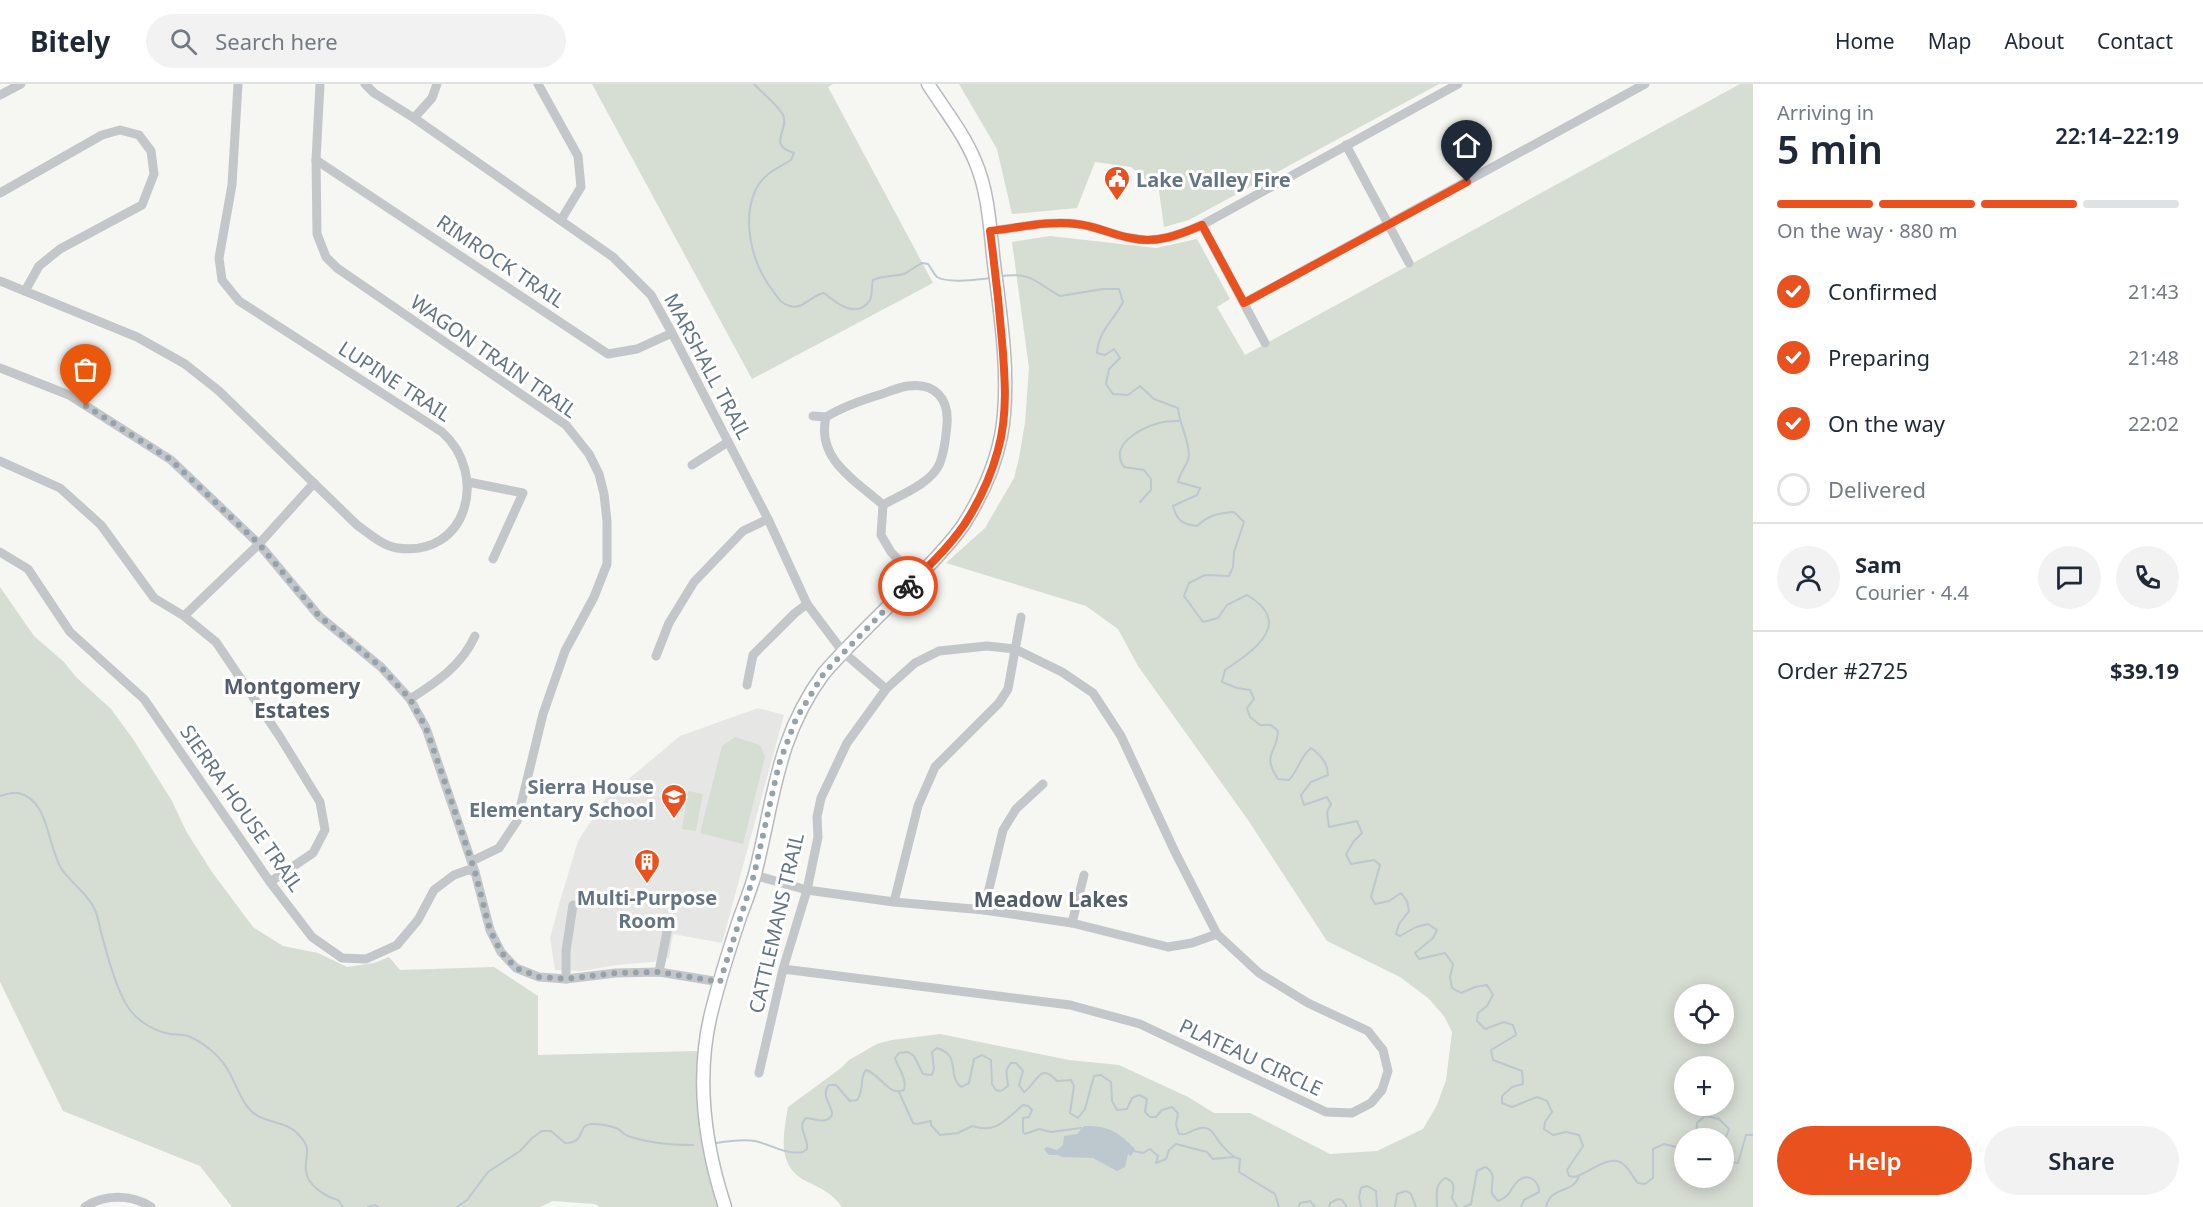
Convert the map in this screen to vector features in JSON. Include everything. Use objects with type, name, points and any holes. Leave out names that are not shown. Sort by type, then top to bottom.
[{"type":"main road","points":[[725,1207],[710,1152],[703,1094],[707,1036],[720,982],[754,875],[779,764],[789,735],[813,688],[843,652],[916,578],[963,526],[982,492],[999,450],[1005,414],[1005,391],[998,293],[984,189],[975,161],[957,128],[928,84]]},
{"type":"street","points":[[0,95],[21,84]]},
{"type":"street","name":"LUPINE TRAIL","points":[[0,280],[137,337],[185,364],[219,391],[369,534],[395,548],[412,548],[427,546],[451,533],[460,520],[466,504],[468,482],[460,454],[453,442],[442,432],[239,301],[222,280],[219,258],[232,185],[238,84]]},
{"type":"street","name":"WAGON TRAIN TRAIL","points":[[320,84],[316,160],[317,234],[326,258],[337,268],[566,425],[589,454],[599,474],[604,494],[607,564],[594,597],[562,661],[543,714],[517,821],[499,848],[472,861]]},
{"type":"street","name":"MARSHALL TRAIL","points":[[365,84],[374,93],[414,118],[613,257],[651,296],[768,519],[807,604],[843,652],[886,689]]},
{"type":"street","points":[[414,118],[432,98],[437,84]]},
{"type":"street","points":[[538,84],[578,156],[581,187],[561,220]]},
{"type":"street","points":[[990,231],[1054,224],[1077,224],[1133,239],[1154,240],[1179,236],[1458,84]]},
{"type":"street","points":[[1244,303],[1645,84]]},
{"type":"street","points":[[0,193],[102,135],[120,130],[139,135],[151,151],[154,174],[142,205],[60,249],[39,266],[25,291]]},
{"type":"street","points":[[1346,146],[1409,263]]},
{"type":"street","name":"RIMROCK TRAIL","points":[[316,160],[608,354],[637,350],[672,333]]},
{"type":"street","points":[[1202,225],[1265,343]]},
{"type":"street","points":[[0,368],[69,395],[171,460],[259,544],[319,616],[381,667],[410,699],[426,728],[472,861],[490,930],[501,952],[516,968],[539,977],[566,979],[616,973],[659,972],[720,982]]},
{"type":"street","points":[[813,416],[826,417],[842,407],[908,386],[923,386],[937,392],[944,401],[948,413],[939,465],[926,480],[883,505]]},
{"type":"street","points":[[826,417],[823,430],[825,446],[833,461],[883,505]]},
{"type":"street","points":[[692,465],[728,442]]},
{"type":"street","points":[[0,461],[60,488],[101,525],[154,598],[184,616],[216,642],[280,737],[320,802],[325,830],[313,853],[270,882]]},
{"type":"street","points":[[468,482],[523,493],[493,560]]},
{"type":"street","points":[[184,616],[259,544],[314,483]]},
{"type":"street","points":[[883,505],[881,535],[891,552],[916,578]]},
{"type":"street","points":[[656,656],[669,623],[694,582],[742,531],[768,519]]},
{"type":"street","name":"SIERRA HOUSE TRAIL","points":[[0,552],[28,569],[70,632],[144,699],[270,882],[312,937],[342,958],[366,959],[397,945],[418,920],[434,890],[454,875],[468,870],[475,872]]},
{"type":"street","points":[[747,685],[753,655],[807,604]]},
{"type":"street","points":[[894,902],[918,806],[935,767],[999,703],[1008,689],[1021,617]]},
{"type":"street","points":[[410,699],[441,680],[469,650],[476,636]]},
{"type":"street","name":"CATTLEMANS TRAIL","points":[[759,1073],[783,969],[807,890],[818,837],[817,817],[820,798],[847,743],[886,689],[915,663],[939,651],[987,646],[1015,649]]},
{"type":"street","name":"PLATEAU CIRCLE","points":[[783,969],[1070,1005],[1140,1024],[1326,1112],[1352,1113],[1371,1103],[1382,1090],[1388,1071],[1383,1050],[1368,1031],[1308,1003],[1259,973],[1217,934],[1175,852],[1122,736],[1093,693],[1062,672],[1015,649]]},
{"type":"street","points":[[984,910],[1003,830],[1016,808],[1043,784]]},
{"type":"street","points":[[754,875],[807,890],[1072,922],[1168,947],[1192,943],[1217,934]]},
{"type":"street","points":[[1072,922],[1084,875]]},
{"type":"street","points":[[566,979],[566,951],[573,905]]},
{"type":"street","points":[[659,972],[669,922]]},
{"type":"street","points":[[85,1207],[108,1197],[127,1197],[151,1207]]},
{"type":"shaded area","points":[[592,84],[833,84],[828,87],[933,283],[752,379]]},
{"type":"shaded area","points":[[959,84],[1439,84],[1189,220],[1164,227],[1159,191],[1131,167],[1095,162],[1077,208],[1012,214],[997,149]]},
{"type":"shaded area","points":[[1740,84],[1753,84],[1753,1207],[842,1207],[831,1195],[798,1176],[791,1168],[784,1150],[788,1107],[849,1060],[877,1044],[940,1034],[1069,1060],[1119,1065],[1188,1097],[1214,1113],[1250,1113],[1330,1154],[1377,1151],[1423,1129],[1437,1105],[1446,1080],[1452,1032],[1444,1016],[1428,998],[1400,977],[1327,941],[1248,820],[1138,666],[1118,629],[1086,606],[946,563],[985,528],[1014,478],[1019,458],[1025,423],[1029,368],[1012,242],[1050,236],[1156,248],[1197,239],[1230,299],[1217,307],[1245,355]]},
{"type":"shaded area","points":[[0,587],[34,636],[111,709],[172,801],[186,831],[212,872],[253,927],[283,946],[318,953],[347,967],[374,963],[389,957],[400,970],[494,967],[538,996],[538,1055],[698,1051],[701,1130],[708,1168],[719,1207],[600,1207],[595,1204],[553,1201],[540,1207],[232,1207],[200,1166],[63,1111],[0,982]]},
{"type":"shaded area","name":"Sierra House Elementary School","points":[[758,708],[784,715],[722,943],[673,934],[669,958],[582,971],[555,970],[550,938],[560,901],[578,841],[606,798],[680,736]]},
{"type":"shaded area","points":[[735,737],[760,745],[765,757],[743,844],[700,833],[722,746]]},
{"type":"shaded area","points":[[688,791],[703,794],[696,831],[682,829]]},
{"type":"shaded area","points":[[1084,1126],[1100,1127],[1112,1131],[1135,1149],[1131,1156],[1128,1154],[1125,1167],[1117,1171],[1093,1158],[1049,1155],[1044,1149],[1047,1147],[1057,1150],[1063,1145],[1064,1136],[1077,1134]]},
{"type":"waterway","points":[[754,84],[781,111],[784,121],[781,146],[794,153],[791,160],[771,172],[759,184],[749,215],[754,255],[766,280],[782,302],[795,307],[824,293],[840,305],[859,309],[870,300],[873,280],[904,274],[922,263],[928,264],[937,277],[942,279],[992,278]]},
{"type":"waterway","points":[[1001,276],[1027,277],[1060,296],[1103,289],[1119,289],[1123,302],[1103,332],[1097,353],[1105,355],[1114,349],[1120,358],[1109,369],[1106,384],[1113,394],[1128,395],[1140,386],[1154,399],[1178,408],[1189,454],[1178,482],[1200,488],[1197,495],[1173,506],[1176,515],[1184,523],[1197,526],[1214,515],[1234,512],[1244,522],[1229,576],[1205,575],[1189,583],[1184,596],[1203,622],[1218,618],[1227,605],[1247,595],[1261,605],[1268,616],[1269,626],[1265,636],[1248,654],[1225,670],[1222,682],[1250,690],[1254,699],[1247,708],[1250,717],[1260,725],[1271,725],[1278,731],[1270,759],[1278,779],[1289,780],[1304,755],[1311,748],[1323,760],[1328,775],[1311,782],[1301,795],[1304,805],[1327,797],[1331,804],[1327,812],[1329,827],[1357,821],[1362,833],[1346,854],[1351,864],[1374,860],[1380,865],[1371,897],[1375,904],[1389,901],[1401,893],[1407,901],[1409,911],[1399,924],[1396,934],[1400,936],[1416,927],[1428,924],[1437,930],[1433,938],[1415,953],[1419,959],[1445,953],[1453,964],[1450,977],[1452,988],[1461,993],[1487,985],[1493,995],[1487,1006],[1478,1013],[1477,1021],[1485,1029],[1504,1022],[1513,1025],[1516,1035],[1491,1050],[1493,1060],[1522,1071],[1523,1084],[1512,1087],[1502,1096],[1502,1103],[1512,1107],[1537,1097],[1547,1101],[1552,1112],[1545,1122],[1544,1129],[1553,1135],[1566,1132],[1579,1135],[1583,1146],[1567,1170],[1569,1176],[1580,1175],[1605,1162],[1618,1161],[1625,1166],[1638,1183],[1645,1184],[1653,1178],[1653,1149],[1664,1144],[1674,1146]]},
{"type":"waterway","points":[[1140,502],[1151,490],[1151,479],[1144,470],[1124,467],[1120,459],[1123,445],[1136,433],[1152,425],[1179,421]]},
{"type":"waterway","points":[[0,796],[18,793],[28,797],[42,813],[61,868],[88,898],[95,910],[115,981],[125,1003],[135,1016],[162,1032],[193,1038],[214,1053],[223,1062],[250,1110],[262,1118],[287,1126],[298,1134],[306,1145],[306,1171],[313,1186],[338,1200],[343,1207]]},
{"type":"waterway","points":[[716,1143],[750,1140],[785,1151],[803,1152],[807,1149],[802,1129],[806,1118],[826,1120],[831,1117],[826,1095],[829,1085],[836,1085],[850,1101],[857,1100],[866,1070],[889,1088],[904,1090],[903,1077],[895,1058],[899,1053],[908,1052],[914,1056],[923,1074],[932,1075],[934,1069],[932,1052],[937,1048],[945,1051],[952,1060],[954,1077],[961,1087],[969,1083],[974,1059],[982,1055],[991,1060],[992,1084],[996,1090],[1001,1091],[1008,1086],[1007,1071],[1011,1063],[1016,1063],[1023,1071],[1019,1085],[1024,1092],[1042,1074],[1051,1075],[1057,1081],[1071,1080],[1074,1086],[1070,1113],[1078,1118],[1085,1109],[1094,1076],[1101,1075],[1111,1082],[1112,1101],[1117,1110],[1127,1109],[1132,1098],[1139,1095],[1147,1099],[1145,1112],[1150,1117],[1156,1117],[1162,1110],[1172,1107],[1178,1113],[1176,1125],[1179,1134],[1202,1128],[1209,1129],[1234,1157]]},
{"type":"waterway","points":[[899,1092],[913,1123],[931,1121],[931,1125],[940,1135],[958,1133],[972,1126],[994,1127],[1023,1105],[1032,1110],[1029,1117],[1023,1118],[1025,1134],[1039,1129],[1051,1132],[1081,1128]]},
{"type":"waterway","points":[[1697,1128],[1697,1123],[1705,1116],[1719,1119],[1728,1128]]},
{"type":"waterway","points":[[457,1207],[467,1200],[488,1172],[520,1151],[542,1131],[551,1131],[565,1143],[577,1140],[584,1127],[598,1124],[616,1128],[628,1136],[644,1140],[693,1145]]},
{"type":"waterway","points":[[1734,1163],[1738,1163],[1746,1135],[1753,1135]]},
{"type":"waterway","points":[[1134,1151],[1143,1153],[1150,1149],[1158,1156],[1156,1163],[1166,1159],[1169,1150],[1176,1144],[1207,1152],[1213,1159],[1234,1157],[1240,1159],[1239,1172],[1275,1194],[1279,1207]]},
{"type":"waterway","points":[[1464,1207],[1471,1204],[1477,1171],[1485,1167],[1491,1172],[1492,1194],[1498,1201],[1506,1197],[1519,1180],[1526,1177],[1533,1179],[1539,1192],[1524,1200],[1521,1207]]},
{"type":"waterway","points":[[1546,1207],[1552,1196],[1571,1186],[1579,1177]]},
{"type":"waterway","points":[[1437,1207],[1438,1187],[1445,1178],[1453,1184],[1452,1198],[1457,1207]]},
{"type":"waterway","points":[[1361,1207],[1359,1197],[1361,1188],[1367,1186],[1376,1191],[1377,1207]]},
{"type":"waterway","points":[[1395,1207],[1397,1194],[1406,1191],[1411,1194],[1416,1207]]},
{"type":"waterway","points":[[1329,1207],[1330,1203],[1338,1199],[1342,1200],[1347,1207]]},
{"type":"waterway","points":[[1299,1207],[1300,1203],[1310,1201],[1315,1207]]},
{"type":"waterway","points":[[368,1207],[375,1205],[378,1207]]},
{"type":"way so far","points":[[86,406],[171,460],[259,544],[319,616],[381,667],[410,699],[426,728],[449,794],[475,872],[490,930],[501,952],[516,968],[539,977],[566,979],[616,973],[659,972],[720,982],[754,875],[783,750],[796,719],[824,673],[908,586]]},
{"type":"place","name":"Lake Valley Fire","points":[[1117,202]]},
{"type":"place","name":"Sierra House Elementary School","points":[[674,820]]},
{"type":"place","name":"Multi-Purpose Room","points":[[647,885]]},
{"type":"district","name":"Montgomery Estates","points":[[292,698]]},
{"type":"district","name":"Meadow Lakes","points":[[1051,899]]},
{"type":"route","points":[[908,586],[941,553],[963,526],[982,492],[999,450],[1005,414],[1005,391],[998,293],[990,231],[1054,224],[1077,224],[1133,239],[1154,240],[1179,236],[1202,225],[1244,303],[1467,182]]}]
